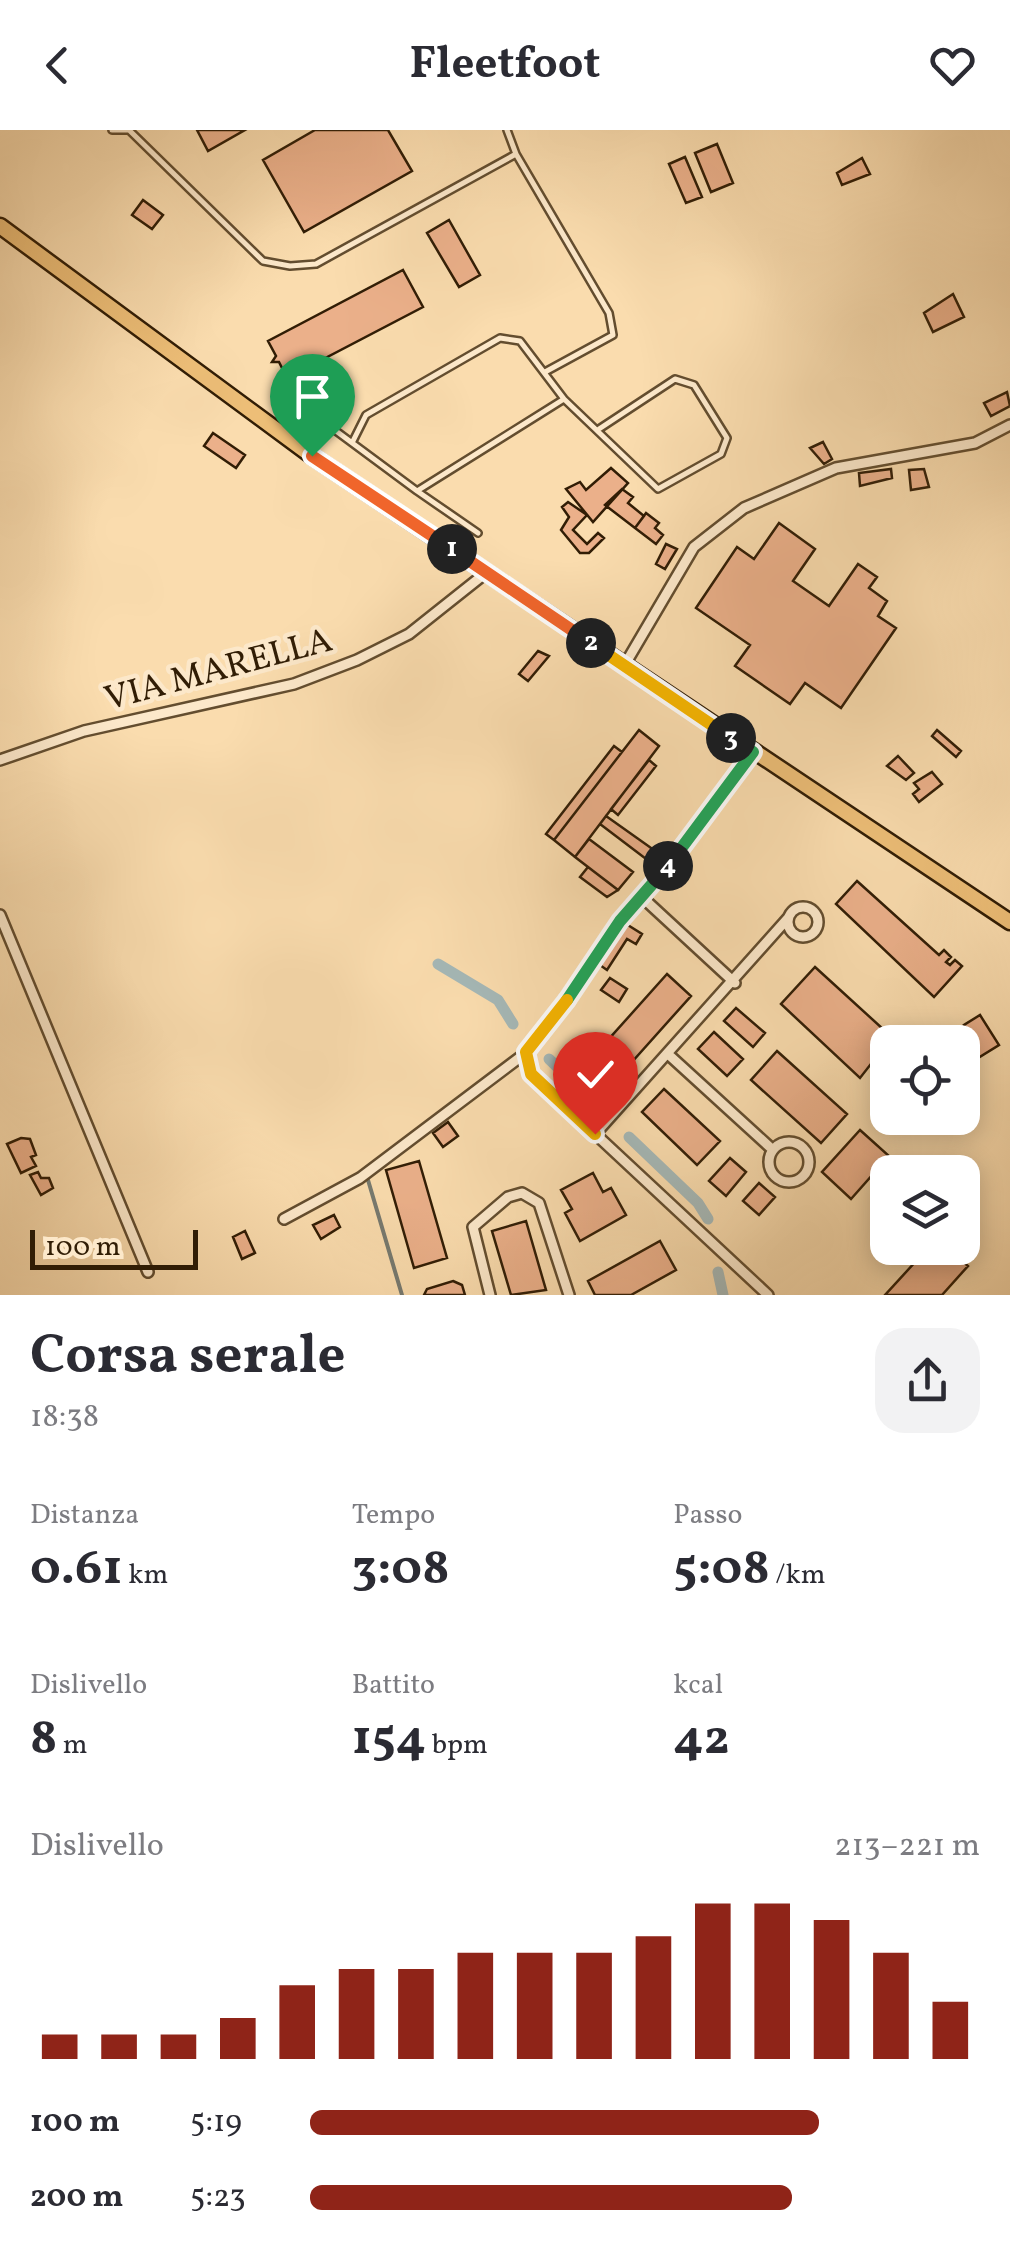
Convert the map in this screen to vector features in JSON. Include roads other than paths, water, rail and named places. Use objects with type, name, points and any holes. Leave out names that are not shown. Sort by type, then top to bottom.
[{"type":"main road","points":[[0,226],[312,456],[1010,922]]},
{"type":"street","points":[[624,666],[694,547],[744,508],[836,468],[975,442],[1010,425]]},
{"type":"street","name":"VIA MARELLA","points":[[0,760],[84,730],[294,684],[357,660],[409,634],[487,572]]},
{"type":"street","points":[[284,1218],[360,1178],[526,1052],[620,921],[643,898],[753,752]]},
{"type":"street","points":[[643,898],[735,982]]},
{"type":"street","points":[[0,915],[148,1272]]},
{"type":"street","points":[[595,1134],[735,982],[789,917]]},
{"type":"street","points":[[526,1052],[531,1074],[768,1295]]},
{"type":"street","points":[[668,1054],[773,1150]]},
{"type":"street","points":[[790,1142],[803,1146],[809,1158],[808,1172],[798,1181],[778,1180],[770,1170],[773,1150],[790,1142]]},
{"type":"street","points":[[490,1295],[472,1227],[508,1197],[522,1193],[539,1203],[568,1295]]},
{"type":"lane","points":[[112,130],[129,130],[263,262],[290,266],[316,264],[516,154]]},
{"type":"lane","points":[[507,130],[516,154],[608,313],[614,335],[545,372]]},
{"type":"lane","points":[[353,440],[366,415],[500,338],[520,341],[564,400],[599,429],[658,489],[721,454],[727,438],[694,386],[675,379],[599,429]]},
{"type":"lane","points":[[417,491],[564,400]]},
{"type":"lane","points":[[305,408],[478,534]]},
{"type":"waterway","points":[[438,964],[498,1000],[513,1024]]},
{"type":"waterway","points":[[549,1059],[586,1095]]},
{"type":"waterway","points":[[629,1137],[698,1203],[708,1219]]},
{"type":"waterway","points":[[368,1180],[402,1295]]},
{"type":"waterway","points":[[718,1272],[723,1295]]}]
